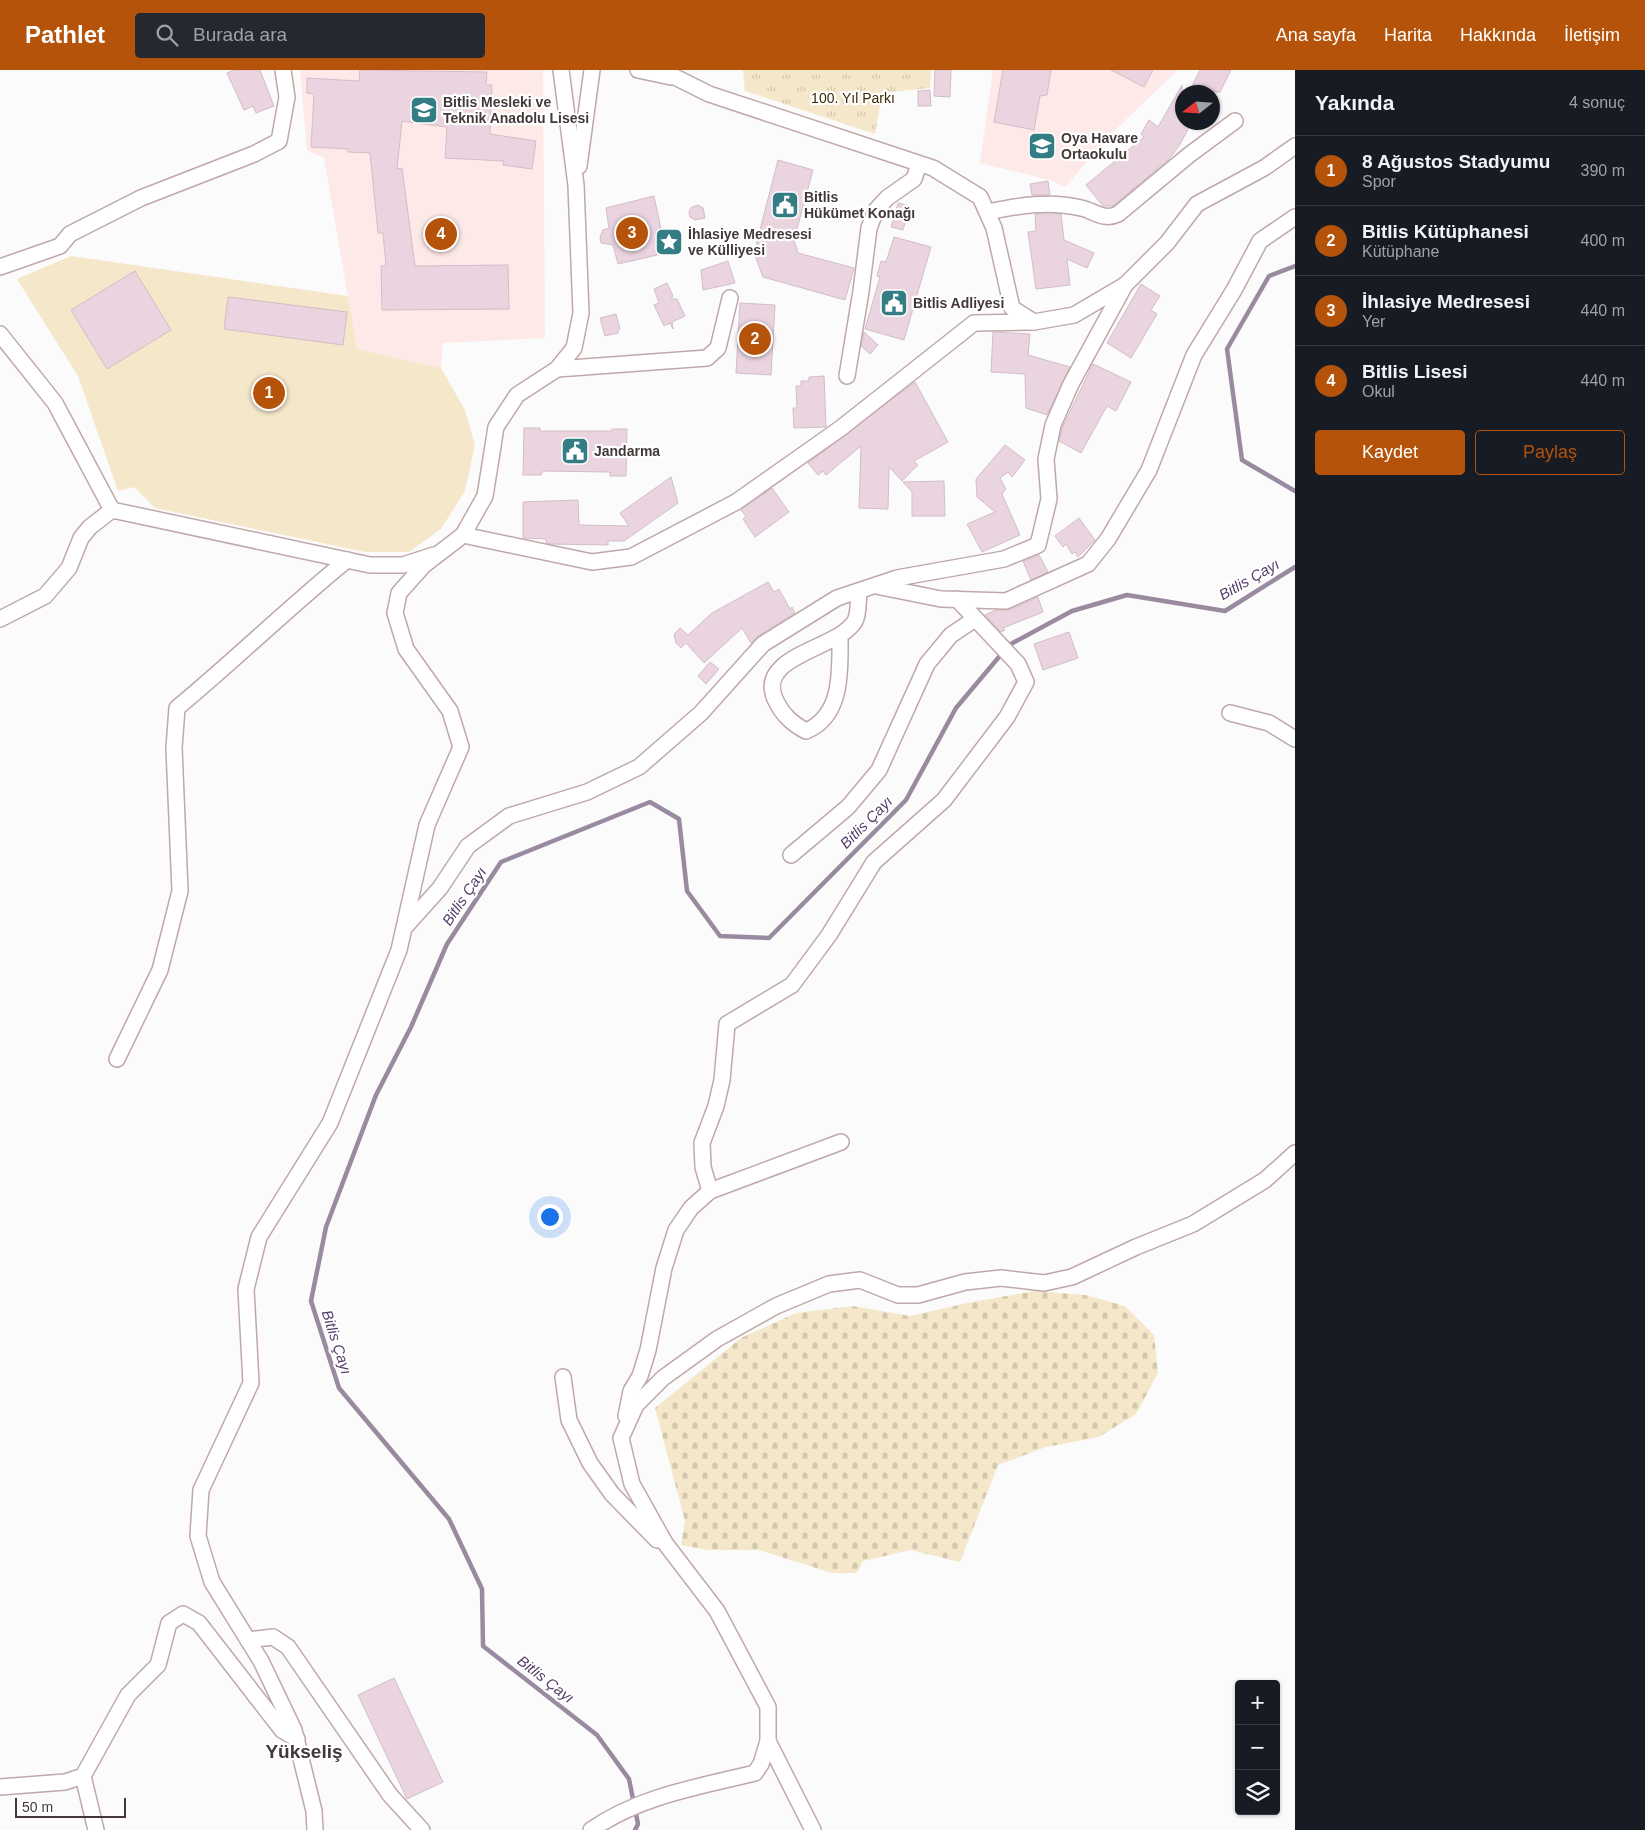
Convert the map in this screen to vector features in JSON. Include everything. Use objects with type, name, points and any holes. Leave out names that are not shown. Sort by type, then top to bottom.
[{"type":"street","points":[[0,267],[60,246],[70,234],[141,198],[254,154],[279,140],[287,97],[283,70]]},
{"type":"street","points":[[315,1830],[314,1811],[297,1739],[262,1661],[212,1582],[198,1536],[201,1490],[251,1383],[246,1289],[259,1237],[330,1123],[399,950],[427,826],[461,747],[450,711],[406,649],[395,613],[399,593],[424,565],[463,535],[485,496],[496,427],[517,395],[557,369],[574,348],[581,313],[576,185],[561,70]]},
{"type":"street","points":[[576,185],[592,70]]},
{"type":"street","points":[[638,70],[667,74],[709,94],[933,168],[980,197],[994,228],[1012,308],[1034,322]]},
{"type":"street","points":[[986,212],[1014,206],[1051,204],[1081,208],[1104,217],[1111,217],[1118,214],[1189,155],[1235,121]]},
{"type":"street","points":[[404,928],[440,888],[468,846],[510,816],[587,792],[639,768],[701,713],[763,644],[837,598],[897,578],[1004,559],[1038,545],[1049,499],[1046,458],[1052,425],[1125,286],[1167,243],[1197,204],[1264,168],[1295,146]]},
{"type":"street","points":[[847,376],[869,228],[876,210],[887,198],[914,179],[919,164]]},
{"type":"street","points":[[875,585],[940,599],[1006,601],[1088,564],[1108,539],[1149,470],[1194,355],[1234,290],[1260,241],[1295,217]]},
{"type":"street","points":[[463,535],[592,562],[631,557],[736,502],[841,428],[974,324],[1034,322],[1074,315],[1125,286]]},
{"type":"street","points":[[557,369],[707,358],[718,348],[730,298]]},
{"type":"street","points":[[0,334],[55,403],[112,510],[370,564],[403,565],[441,552]]},
{"type":"street","points":[[0,619],[45,596],[70,568],[81,538],[112,510]]},
{"type":"street","points":[[117,1059],[160,970],[180,891],[174,748],[177,708],[259,637],[295,602],[347,560]]},
{"type":"street","points":[[840,637],[838,688],[832,706],[819,725],[806,731],[794,724],[780,710],[771,690],[774,678],[790,659],[840,637],[856,620],[859,591]]},
{"type":"street","points":[[710,1191],[703,1167],[702,1143],[716,1106],[722,1080],[727,1024],[792,984],[829,935],[874,862],[944,800],[1007,717],[1026,682],[1018,664],[957,599]]},
{"type":"street","points":[[791,855],[848,807],[879,770],[927,664],[951,635],[975,619]]},
{"type":"street","points":[[1230,713],[1269,723],[1295,739]]},
{"type":"street","points":[[592,1830],[615,1814],[650,1799],[755,1773],[761,1764],[768,1741],[768,1708],[717,1611],[665,1542],[632,1484],[621,1438],[631,1391],[640,1376],[648,1350],[664,1268],[676,1230],[691,1208],[710,1191],[841,1142]]},
{"type":"street","points":[[621,1438],[636,1405],[663,1378],[717,1340],[776,1306],[829,1284],[860,1280],[898,1295],[918,1295],[965,1282],[1001,1278],[1044,1283],[1072,1277],[1136,1247],[1194,1224],[1265,1180],[1295,1153]]},
{"type":"street","points":[[563,1377],[569,1420],[590,1463],[612,1494],[682,1565]]},
{"type":"street","points":[[0,1787],[65,1782],[83,1776],[128,1695],[158,1665],[169,1622],[183,1614],[199,1623],[282,1730],[297,1739]]},
{"type":"street","points":[[248,1640],[273,1637],[288,1647],[390,1795],[422,1830]]},
{"type":"street","points":[[768,1741],[813,1830]]},
{"type":"street","points":[[83,1776],[96,1830]]},
{"type":"shaded area","points":[[300,70],[543,70],[545,338],[443,343],[441,368],[357,349],[324,158],[307,150]]},
{"type":"shaded area","name":"Oya Havare Ortaokulu","points":[[993,70],[1178,70],[1117,128],[1065,187],[1050,180],[980,163]]},
{"type":"green space","name":"100. Yıl Parkı","points":[[743,70],[931,70],[930,88],[882,93],[875,134],[745,91]]},
{"type":"green space","points":[[71,256],[348,296],[357,349],[441,368],[465,410],[475,445],[465,491],[441,529],[409,552],[365,552],[155,508],[134,487],[118,491],[78,376],[17,279]]},
{"type":"green space","points":[[1035,1291],[1085,1295],[1125,1306],[1154,1335],[1158,1373],[1136,1414],[1099,1437],[1046,1447],[998,1465],[960,1562],[911,1550],[863,1561],[857,1573],[832,1573],[759,1550],[709,1550],[681,1545],[685,1521],[655,1408],[741,1338],[796,1313],[853,1306],[910,1316],[972,1302]]},
{"type":"building","points":[[234,70],[260,70],[274,106],[256,113],[253,106],[244,110],[227,73]]},
{"type":"building","name":"Bitlis Mesleki ve Teknik Anadolu Lisesi","points":[[360,70],[487,72],[486,85],[492,85],[490,134],[536,141],[532,169],[503,165],[504,161],[445,158],[447,127],[402,121],[397,169],[402,168],[415,266],[508,265],[509,309],[382,310],[381,266],[386,266],[383,233],[378,233],[370,153],[348,152],[348,149],[311,147],[314,94],[307,93],[307,78],[359,81]]},
{"type":"building","points":[[935,70],[951,70],[950,97],[934,96]]},
{"type":"building","points":[[1003,70],[1051,70],[1047,95],[1040,96],[1034,130],[994,122]]},
{"type":"building","points":[[1111,70],[1153,70],[1144,87]]},
{"type":"building","points":[[1200,70],[1231,70],[1220,92],[1220,85],[1192,85]]},
{"type":"building","points":[[930,90],[931,106],[918,106],[918,91]]},
{"type":"building","points":[[1175,97],[1175,130],[1188,130],[1179,146],[1169,159],[1113,206],[1103,206],[1086,185],[1144,137],[1141,134],[1149,120],[1158,127]]},
{"type":"building","name":"Bitlis Hükümet Konağı","points":[[778,160],[813,170],[794,240],[798,253],[854,268],[845,300],[763,277],[754,253]]},
{"type":"building","points":[[1048,181],[1050,195],[1032,195],[1030,184]]},
{"type":"building","points":[[654,196],[666,253],[618,264],[613,245],[601,243],[600,237],[603,230],[609,228],[606,208]]},
{"type":"building","points":[[898,203],[910,206],[903,230],[891,227]]},
{"type":"building","points":[[698,205],[703,208],[705,218],[695,220],[690,217],[689,211],[692,207]]},
{"type":"building","points":[[1035,214],[1061,214],[1064,240],[1094,253],[1087,268],[1067,259],[1070,285],[1036,289],[1028,232],[1036,231]]},
{"type":"building","name":"Bitlis Adliyesi","points":[[894,237],[931,247],[904,340],[865,329],[880,277],[877,276],[881,261],[886,262]]},
{"type":"building","points":[[728,261],[735,283],[703,290],[701,270]]},
{"type":"building","points":[[135,271],[171,330],[107,369],[71,310]]},
{"type":"building","points":[[667,283],[673,296],[671,299],[677,299],[685,316],[672,322],[673,329],[670,323],[664,326],[654,305],[659,303],[654,289]]},
{"type":"building","points":[[1141,284],[1160,296],[1151,310],[1157,314],[1131,358],[1107,343]]},
{"type":"building","points":[[228,297],[347,312],[343,345],[224,329]]},
{"type":"building","points":[[740,303],[775,305],[771,375],[736,373]]},
{"type":"building","points":[[616,314],[620,329],[618,333],[605,336],[600,318]]},
{"type":"building","points":[[864,332],[878,345],[870,354],[861,346]]},
{"type":"building","points":[[993,332],[1030,334],[1028,355],[1070,367],[1047,415],[1026,408],[1025,374],[991,372]]},
{"type":"building","points":[[1093,364],[1131,382],[1116,411],[1107,406],[1081,453],[1059,441],[1062,428]]},
{"type":"building","points":[[824,376],[826,427],[794,428],[793,408],[797,408],[796,386],[801,386],[801,381],[809,381],[809,377]]},
{"type":"building","points":[[915,382],[948,442],[914,461],[918,465],[902,481],[889,467],[888,509],[859,508],[861,446],[826,475],[823,471],[818,475],[808,463]]},
{"type":"building","name":"Jandarma","points":[[524,428],[540,428],[540,431],[612,431],[612,429],[627,429],[626,476],[610,476],[610,472],[543,471],[541,475],[523,475]]},
{"type":"building","points":[[1005,445],[1025,460],[1012,477],[1008,472],[1000,478],[1006,489],[1002,494],[1020,535],[982,552],[967,524],[995,512],[977,497],[976,479]]},
{"type":"building","points":[[671,477],[678,503],[624,541],[608,541],[608,545],[550,544],[546,543],[546,539],[523,538],[523,502],[578,500],[579,525],[629,526],[620,513]]},
{"type":"building","points":[[944,481],[945,516],[912,516],[912,492],[903,482]]},
{"type":"building","points":[[772,488],[789,512],[755,537],[743,519],[746,516],[741,510]]},
{"type":"building","points":[[1079,518],[1095,540],[1078,557],[1075,552],[1072,554],[1066,544],[1063,547],[1055,536]]},
{"type":"building","points":[[1039,555],[1048,572],[1031,580],[1023,561]]},
{"type":"building","points":[[768,582],[774,592],[779,589],[790,609],[792,607],[795,613],[758,636],[751,643],[742,628],[704,663],[686,643],[681,648],[676,643],[674,634],[680,628],[688,635],[712,613]]},
{"type":"building","points":[[1038,597],[1043,612],[1003,628],[1005,630],[1001,632],[985,615],[996,610],[1010,610]]},
{"type":"building","points":[[1069,632],[1078,658],[1043,670],[1034,644]]},
{"type":"building","points":[[710,662],[719,669],[706,684],[698,676]]},
{"type":"building","points":[[394,1678],[443,1782],[407,1799],[358,1695]]},
{"type":"waterway","name":"Bitlis Çayı","points":[[1295,266],[1269,276],[1227,349],[1242,460],[1295,491]]},
{"type":"waterway","name":"Bitlis Çayı","points":[[635,1830],[638,1824],[629,1779],[597,1735],[483,1646],[482,1589],[449,1519],[339,1388],[311,1301],[326,1227],[376,1095],[411,1027],[447,944],[501,862],[650,802],[679,819],[687,891],[720,936],[769,938],[906,800],[956,708],[1009,645],[1072,611],[1127,595],[1225,611],[1295,567]]},
{"type":"place","name":"Bitlis Mesleki ve Teknik Anadolu Lisesi","points":[[424,110]]},
{"type":"place","name":"Oya Havare Ortaokulu","points":[[1042,146]]},
{"type":"place","name":"Bitlis Hükümet Konağı","points":[[785,205]]},
{"type":"place","name":"İhlasiye Medresesi","points":[[632,233]]},
{"type":"place","name":"Bitlis Lisesi","points":[[441,234]]},
{"type":"place","name":"İhlasiye Medresesi ve Külliyesi","points":[[669,242]]},
{"type":"place","name":"Bitlis Adliyesi","points":[[894,303]]},
{"type":"place","name":"Bitlis Kütüphanesi","points":[[755,339]]},
{"type":"place","name":"8 Ağustos Stadyumu","points":[[269,393]]},
{"type":"place","name":"Jandarma","points":[[575,451]]},
{"type":"district","name":"Yükseliş","points":[[304,1751]]}]
